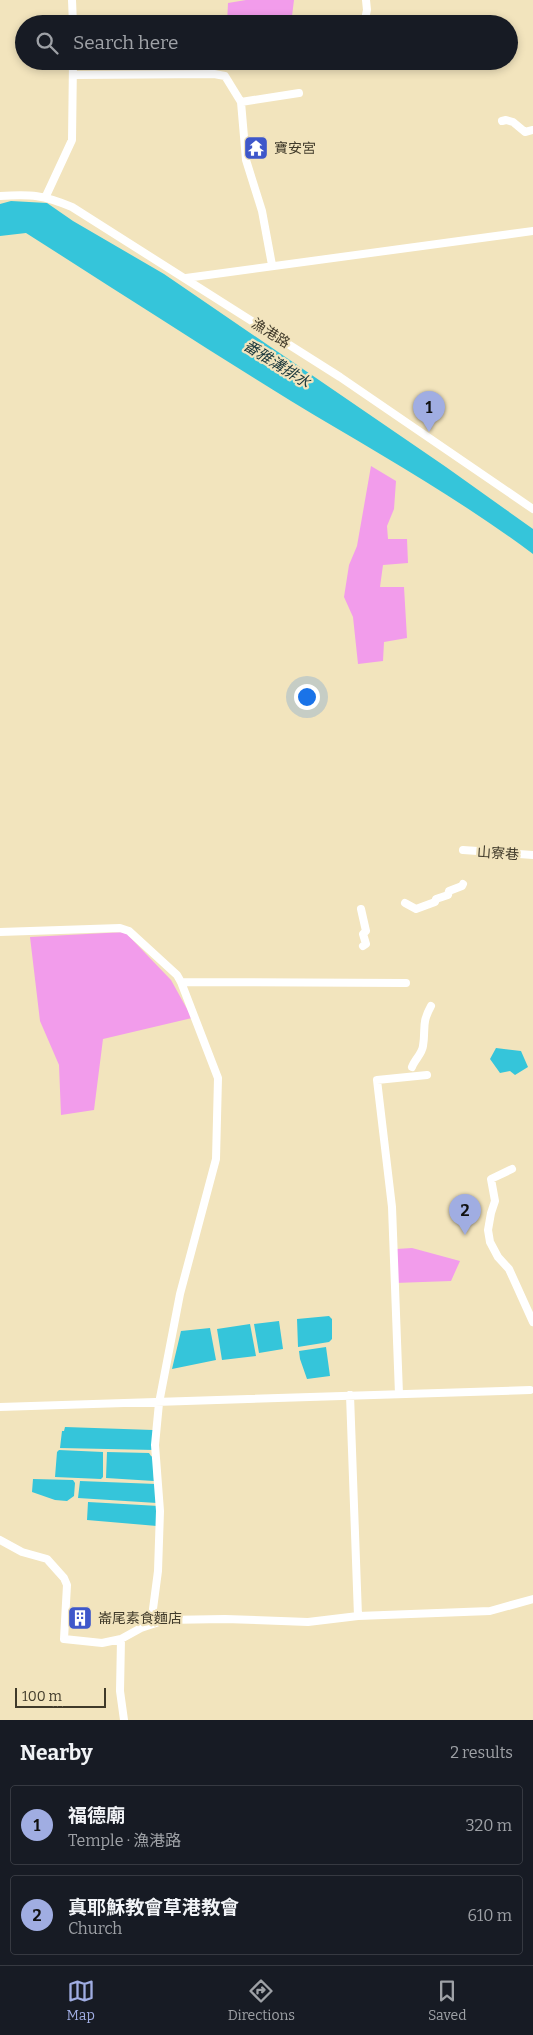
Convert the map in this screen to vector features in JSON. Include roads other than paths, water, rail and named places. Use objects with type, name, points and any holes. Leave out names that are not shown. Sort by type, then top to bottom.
[{"type":"street","points":[[72,0],[73,15]]},
{"type":"street","points":[[365,15],[366,0]]},
{"type":"street","points":[[46,196],[72,140],[73,70]]},
{"type":"street","points":[[73,75],[214,74],[225,76],[241,102],[246,160],[262,211],[272,265]]},
{"type":"street","points":[[241,102],[298,93]]},
{"type":"street","points":[[502,121],[512,122],[525,132],[533,130]]},
{"type":"street","name":"漁港路","points":[[0,196],[24,194],[46,196],[72,207],[340,377],[531,508]]},
{"type":"street","points":[[186,278],[533,230]]},
{"type":"street","name":"山寮巷","points":[[463,850],[533,854]]},
{"type":"street","points":[[405,902],[416,909],[435,902],[436,899],[448,895],[449,890],[463,884]]},
{"type":"street","points":[[361,909],[366,931],[363,934],[366,944],[363,946]]},
{"type":"street","points":[[0,932],[120,928],[129,931],[177,975],[182,982],[218,1078],[216,1159],[199,1229],[180,1294],[159,1403],[155,1445],[160,1511],[158,1571],[151,1624]]},
{"type":"street","points":[[182,982],[406,983]]},
{"type":"street","points":[[412,1067],[421,1053],[423,1025],[431,1006]]},
{"type":"street","points":[[399,1394],[392,1207],[377,1080],[427,1075]]},
{"type":"street","points":[[512,1169],[491,1179],[495,1201],[488,1230],[490,1242],[498,1257],[509,1269],[533,1322]]},
{"type":"street","points":[[0,1407],[530,1390]]},
{"type":"street","points":[[350,1395],[358,1616]]},
{"type":"street","points":[[0,1540],[18,1550],[47,1559],[64,1578],[67,1585],[64,1639],[87,1643],[102,1643],[121,1639],[151,1624],[165,1620],[308,1622],[358,1616],[490,1611],[533,1599]]},
{"type":"street","points":[[121,1639],[120,1691],[124,1720]]},
{"type":"water","name":"番雅溝排水","points":[[11,201],[47,203],[73,221],[164,274],[446,467],[533,529],[533,554],[444,493],[291,401],[26,233],[0,236],[0,204]]},
{"type":"water","points":[[496,1048],[521,1051],[528,1067],[515,1075],[510,1071],[500,1073],[490,1059]]},
{"type":"water","points":[[329,1316],[332,1319],[332,1339],[329,1342],[298,1347],[297,1319]]},
{"type":"water","points":[[279,1321],[283,1349],[259,1353],[254,1324]]},
{"type":"water","points":[[250,1324],[256,1356],[222,1360],[217,1329]]},
{"type":"water","points":[[210,1328],[216,1360],[172,1369],[181,1331]]},
{"type":"water","points":[[326,1347],[330,1376],[307,1379],[299,1351]]},
{"type":"water","points":[[65,1427],[153,1430],[155,1450],[60,1448],[62,1431],[64,1431]]},
{"type":"water","points":[[59,1450],[103,1452],[103,1477],[101,1479],[55,1477],[57,1452]]},
{"type":"water","points":[[107,1452],[149,1453],[153,1457],[154,1481],[106,1478]]},
{"type":"water","points":[[33,1479],[73,1480],[75,1483],[74,1496],[67,1501],[55,1500],[32,1492]]},
{"type":"water","points":[[80,1481],[156,1484],[157,1503],[78,1498]]},
{"type":"water","points":[[88,1502],[159,1506],[157,1526],[87,1520]]},
{"type":"place","name":"寶安宮","points":[[256,148]]},
{"type":"place","name":"福德廟","points":[[429,432]]},
{"type":"place","name":"真耶穌教會草港教會","points":[[465,1235]]},
{"type":"place","name":"崙尾素食麵店","points":[[80,1618]]}]
